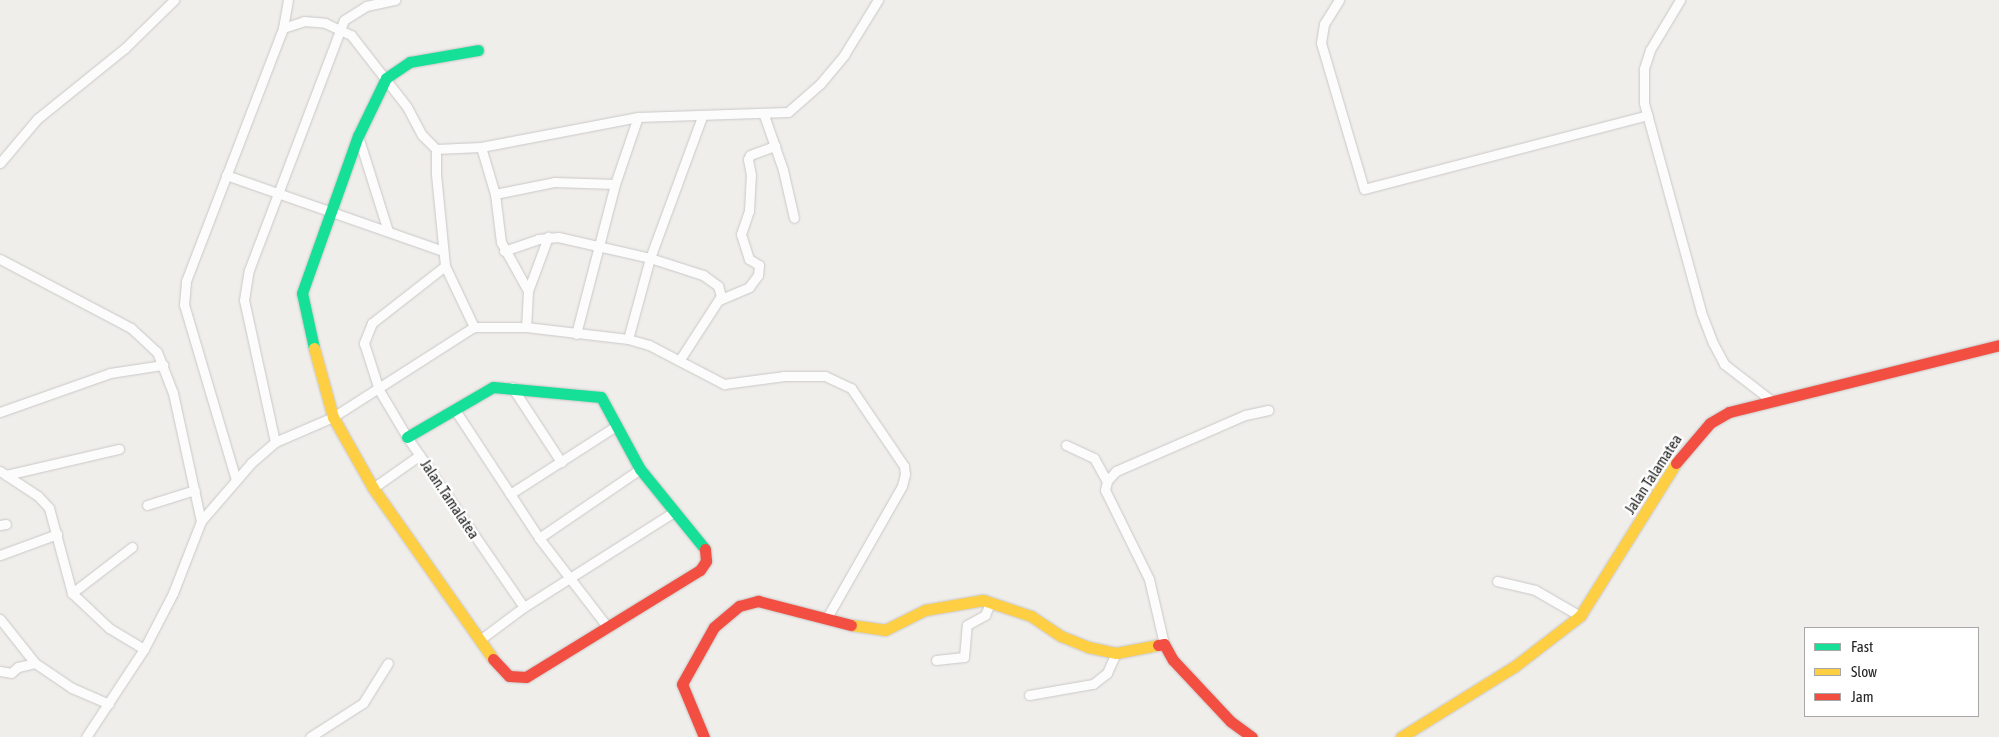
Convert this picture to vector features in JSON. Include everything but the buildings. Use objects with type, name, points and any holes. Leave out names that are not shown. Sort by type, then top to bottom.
[{"type":"street","points":[[0,163],[38,119],[126,48],[174,0]]},
{"type":"street","points":[[236,480],[184,305],[186,281],[283,28],[288,0]]},
{"type":"street","points":[[275,442],[244,300],[249,270],[279,195],[340,28],[350,13],[365,3],[395,0]]},
{"type":"street","points":[[436,149],[481,147],[638,117],[764,115],[788,112],[820,84],[844,55],[878,0]]},
{"type":"street","points":[[1338,0],[1324,24],[1321,43],[1364,189],[1648,115]]},
{"type":"street","points":[[1680,0],[1650,50],[1644,69],[1642,86],[1648,115],[1701,312],[1713,343],[1724,364],[1772,401]]},
{"type":"street","points":[[283,28],[304,21],[340,28],[360,45],[386,78],[422,135],[436,149],[445,266],[474,327]]},
{"type":"street","points":[[407,437],[455,410],[484,390],[512,388],[601,396],[640,469],[707,551],[704,565],[518,679],[509,676],[497,665],[374,488],[333,417],[303,307],[302,292],[358,136],[386,78],[410,62],[478,50]]},
{"type":"street","points":[[764,115],[775,146],[794,218]]},
{"type":"street","points":[[576,334],[616,184],[638,117]]},
{"type":"street","points":[[628,339],[650,258],[702,117]]},
{"type":"street","points":[[358,136],[388,231]]},
{"type":"street","points":[[719,300],[749,286],[758,275],[759,265],[749,259],[741,234],[749,211],[751,175],[748,159],[750,155],[775,146]]},
{"type":"street","points":[[481,147],[496,194],[504,251],[528,291]]},
{"type":"street","points":[[226,175],[443,251]]},
{"type":"street","points":[[496,194],[554,182],[616,184]]},
{"type":"street","points":[[504,251],[548,236],[650,258],[703,275],[720,289],[719,300],[678,361]]},
{"type":"street","points":[[526,327],[528,291],[548,236]]},
{"type":"street","points":[[0,259],[131,328],[149,342],[163,365],[173,393],[201,521]]},
{"type":"street","name":"Jalan.Tamalatea","points":[[445,266],[368,328],[364,343],[379,390],[407,437],[524,608]]},
{"type":"street","points":[[86,737],[144,649],[173,593],[201,521],[236,480],[275,442],[333,417],[379,390],[474,327],[526,327],[628,339],[649,344],[724,384],[784,376],[825,376],[840,381],[864,403],[904,466],[902,486],[826,619]]},
{"type":"street","name":"Jalan Talamatea","points":[[1401,737],[1515,666],[1580,616],[1693,439],[1710,423],[1729,412],[1999,345]]},
{"type":"street","points":[[0,412],[110,373],[163,365]]},
{"type":"street","points":[[512,388],[561,462]]},
{"type":"street","points":[[455,410],[539,538],[606,626]]},
{"type":"street","points":[[1252,737],[1230,721],[1173,660],[1164,644],[1149,579],[1105,490],[1107,481],[1116,471],[1245,415],[1268,410]]},
{"type":"street","points":[[510,494],[616,426]]},
{"type":"street","points":[[1066,445],[1094,458],[1107,481]]},
{"type":"street","points":[[3,473],[119,449]]},
{"type":"street","points":[[374,488],[420,455]]},
{"type":"street","points":[[539,538],[640,469]]},
{"type":"street","points":[[3,473],[38,496],[49,508],[58,534],[72,593],[109,628],[144,649]]},
{"type":"street","points":[[147,505],[195,490]]},
{"type":"street","points":[[480,639],[524,608],[572,579],[675,511]]},
{"type":"street","points":[[0,555],[58,534]]},
{"type":"street","points":[[72,593],[132,547]]},
{"type":"street","points":[[1497,581],[1535,590],[1580,616]]},
{"type":"street","points":[[704,737],[682,684],[714,627],[728,613],[750,601],[758,601],[826,619],[884,630],[925,610],[983,600],[1031,616],[1061,636],[1088,647],[1116,652],[1164,644]]},
{"type":"street","points":[[936,660],[964,657],[967,625],[985,614],[990,603]]},
{"type":"street","points":[[0,619],[35,664],[72,688],[109,704]]},
{"type":"street","points":[[1028,695],[1093,684],[1107,673],[1116,652]]},
{"type":"street","points":[[310,737],[363,703],[388,663]]},
{"type":"street","points":[[0,671],[11,673],[18,667],[35,664]]},
{"type":"traffic: fast","points":[[314,348],[302,293],[358,136],[386,78],[410,62],[478,50]]},
{"type":"traffic: fast","points":[[407,437],[493,387],[601,397],[640,469],[705,549]]},
{"type":"traffic: slow","points":[[314,348],[333,417],[373,488],[493,659]]},
{"type":"traffic: slow","points":[[1401,737],[1515,666],[1580,616],[1676,463]]},
{"type":"traffic: slow","points":[[851,625],[885,630],[925,610],[983,600],[1031,616],[1061,636],[1088,647],[1116,653],[1158,645]]},
{"type":"traffic: jam","points":[[1676,463],[1710,423],[1729,412],[1999,345]]},
{"type":"traffic: jam","points":[[493,659],[509,676],[526,677],[700,570],[706,561],[705,549]]},
{"type":"traffic: jam","points":[[704,737],[682,684],[714,627],[739,606],[758,601],[851,625]]},
{"type":"traffic: jam","points":[[1158,645],[1164,644],[1173,660],[1230,721],[1252,737]]}]
